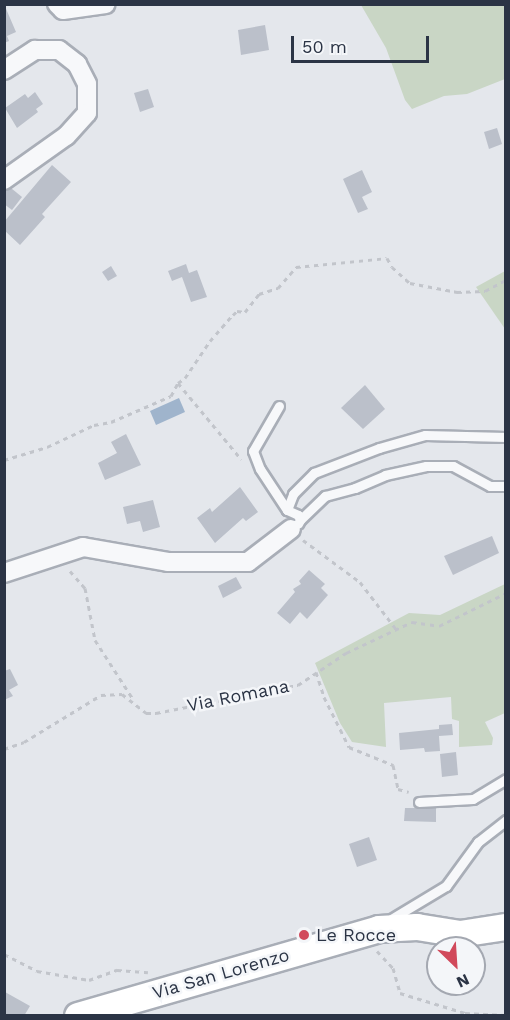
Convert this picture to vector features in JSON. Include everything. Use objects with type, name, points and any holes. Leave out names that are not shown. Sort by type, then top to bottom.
[{"type":"main road","name":"Via San Lorenzo","points":[[78,1016],[379,929],[417,927],[460,934],[506,927]]},
{"type":"street","points":[[57,4],[63,10],[106,4]]},
{"type":"street","points":[[4,70],[35,50],[59,50],[77,64],[87,84],[87,114],[66,136],[4,180]]},
{"type":"street","points":[[4,573],[83,547],[168,562],[248,562],[296,524]]},
{"type":"lane","points":[[279,406],[253,451],[260,469],[287,510],[298,515],[296,524]]},
{"type":"lane","points":[[287,510],[293,494],[314,473],[379,448],[425,435],[506,437]]},
{"type":"lane","points":[[296,524],[325,496],[385,475],[426,466],[453,466],[490,486],[506,486]]},
{"type":"lane","points":[[419,802],[472,799],[506,779]]},
{"type":"lane","points":[[379,929],[391,917],[446,886],[474,847],[506,820]]},
{"type":"path","points":[[4,460],[47,447],[94,425],[111,422],[171,396],[178,383],[185,378],[210,341],[237,311],[245,312],[260,294],[278,288],[296,267],[387,258],[392,267],[410,283],[457,292],[485,291],[506,280]]},
{"type":"path","points":[[83,547],[64,565],[85,588],[95,640],[134,701]]},
{"type":"path","name":"Via Romana","points":[[4,749],[24,742],[101,695],[122,694],[134,701],[146,713],[156,713],[298,685],[346,653],[412,622],[439,626],[506,593]]},
{"type":"path","points":[[316,672],[324,697],[349,747],[393,765],[398,789],[414,794],[419,802]]},
{"type":"path","points":[[379,929],[371,945],[393,968],[400,993],[465,1013],[506,1015]]},
{"type":"path","points":[[4,954],[37,971],[89,980],[117,970],[156,972]]},
{"type":"green space","points":[[361,5],[505,5],[505,79],[467,94],[444,96],[412,109],[405,100],[386,48]]},
{"type":"green space","points":[[505,271],[505,329],[476,287]]},
{"type":"green space","points":[[505,584],[505,713],[485,722],[493,738],[492,745],[459,747],[459,721],[452,719],[451,697],[384,703],[386,747],[352,742],[340,723],[315,663],[409,613],[440,615]]},
{"type":"water","points":[[179,398],[185,412],[156,425],[150,411]]},
{"type":"building","points":[[4,4],[16,32],[7,36],[9,41],[4,43]]},
{"type":"building","points":[[265,25],[269,50],[241,55],[238,30]]},
{"type":"building","points":[[148,89],[154,107],[140,112],[134,93]]},
{"type":"building","points":[[35,92],[43,104],[36,109],[38,112],[17,128],[5,108],[25,94],[28,98]]},
{"type":"building","points":[[497,128],[502,144],[489,149],[484,132]]},
{"type":"building","points":[[52,165],[71,182],[42,214],[45,217],[20,245],[4,230],[4,222]]},
{"type":"building","points":[[362,170],[372,192],[362,197],[368,209],[358,213],[343,179]]},
{"type":"building","points":[[6,184],[22,197],[12,210],[4,204]]},
{"type":"building","points":[[186,264],[189,273],[197,270],[207,297],[191,302],[182,277],[172,281],[168,271]]},
{"type":"building","points":[[111,266],[117,276],[108,281],[102,272]]},
{"type":"building","points":[[365,385],[385,409],[363,429],[341,408]]},
{"type":"building","points":[[126,434],[141,465],[105,480],[98,463],[117,453],[111,442]]},
{"type":"building","points":[[240,487],[258,512],[246,521],[243,518],[215,543],[197,518],[210,508],[212,512]]},
{"type":"building","points":[[153,500],[160,527],[143,532],[140,521],[127,524],[123,507]]},
{"type":"building","points":[[492,536],[499,553],[453,575],[444,556]]},
{"type":"building","points":[[309,570],[325,584],[321,588],[328,595],[307,619],[300,612],[290,624],[277,613],[295,592],[293,589],[301,584],[299,581]]},
{"type":"building","points":[[236,577],[242,588],[223,598],[218,586]]},
{"type":"building","points":[[10,669],[18,685],[9,690],[13,696],[4,700],[4,671]]},
{"type":"building","points":[[452,724],[453,735],[439,736],[440,751],[425,752],[424,748],[400,750],[399,733],[439,729],[439,725]]},
{"type":"building","points":[[456,752],[458,775],[442,777],[440,754]]},
{"type":"building","points":[[405,808],[436,808],[436,822],[404,821]]},
{"type":"building","points":[[369,837],[377,860],[357,867],[349,844]]},
{"type":"building","points":[[5,992],[30,1006],[24,1016],[5,1016]]},
{"type":"place","name":"Le Rocce","points":[[304,935]]}]
